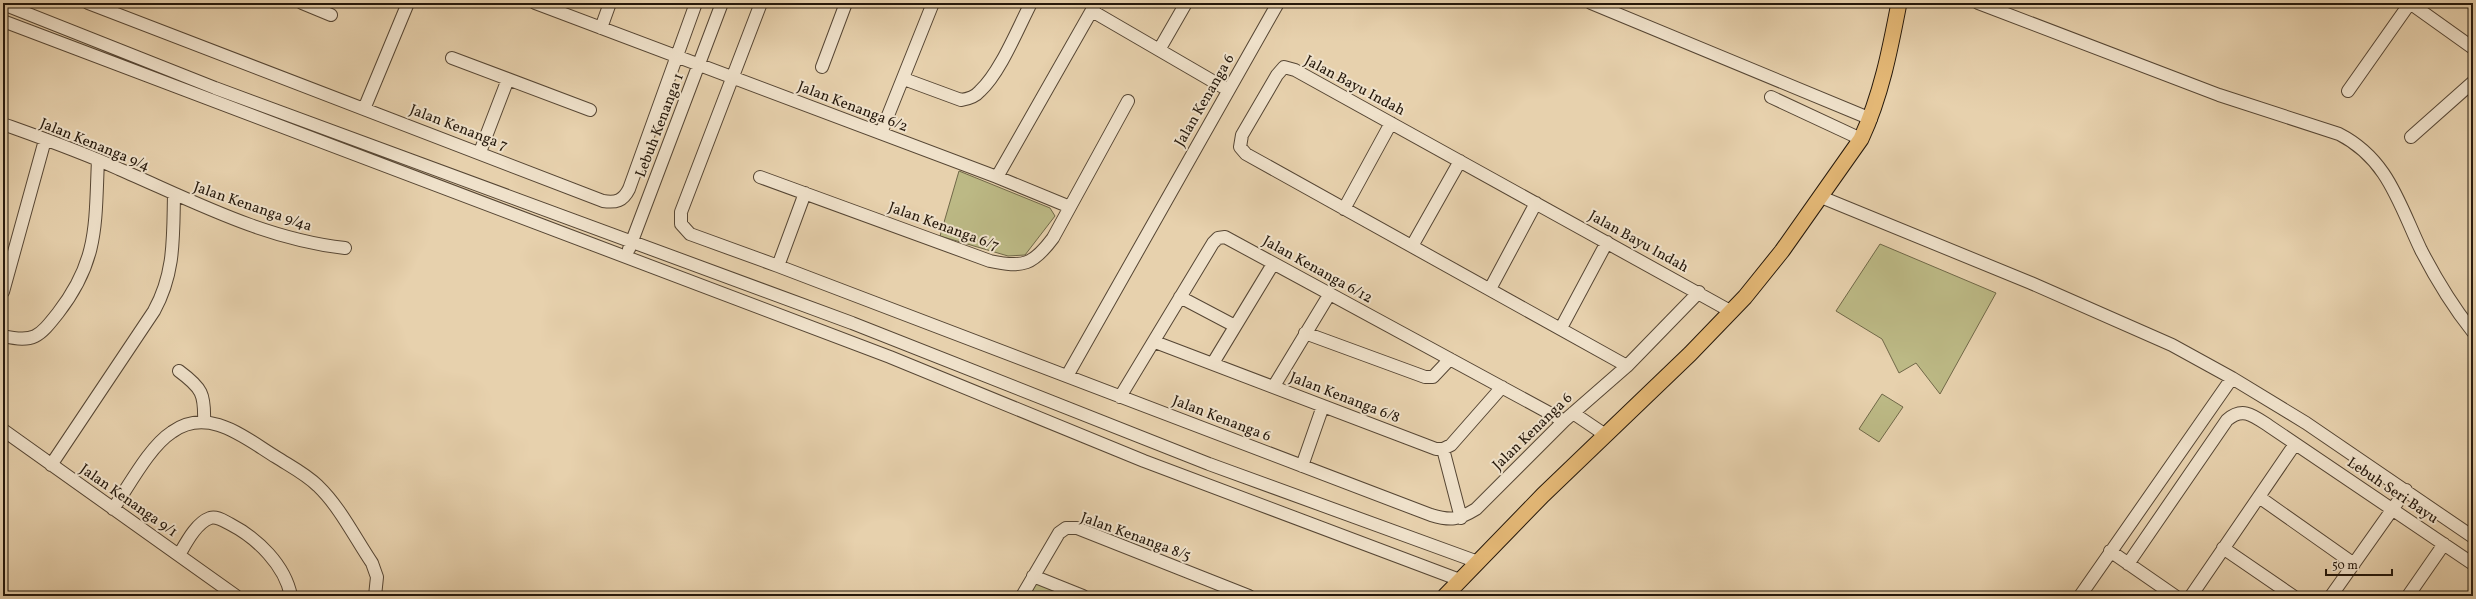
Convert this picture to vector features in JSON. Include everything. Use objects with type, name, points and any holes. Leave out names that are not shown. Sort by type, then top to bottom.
[{"type":"main road","points":[[1445,596],[1604,434],[1732,312],[1771,265],[1861,139],[1871,119],[1883,80],[1899,3]]},
{"type":"street","name":"Jalan Kenanga 7","points":[[88,3],[480,152],[603,201],[614,203],[624,197],[629,189],[675,57],[696,3]]},
{"type":"street","points":[[302,3],[331,15]]},
{"type":"street","points":[[364,109],[408,3]]},
{"type":"street","name":"Jalan Kenanga 6/2","points":[[535,3],[997,177],[1070,207]]},
{"type":"street","points":[[601,28],[610,3]]},
{"type":"street","name":"Lebuh Kenanga 1","points":[[626,258],[722,3]]},
{"type":"street","points":[[761,3],[681,212],[681,224],[690,234],[699,239],[778,266],[1067,376]]},
{"type":"street","points":[[822,67],[846,3]]},
{"type":"street","points":[[881,133],[904,79],[933,3]]},
{"type":"street","points":[[904,79],[961,100],[970,98],[980,92],[991,78],[1031,3]]},
{"type":"street","points":[[1159,50],[1186,3]]},
{"type":"street","name":"Jalan Kenanga 6","points":[[1278,3],[1067,376],[1430,515],[1446,519],[1461,518],[1476,508],[1569,417],[1627,366],[1699,292]]},
{"type":"street","points":[[1591,3],[1871,119]]},
{"type":"street","points":[[1978,3],[2219,94],[2339,134],[2357,144],[2372,157],[2391,185],[2444,292],[2473,332]]},
{"type":"street","points":[[2348,90],[2410,3],[2473,48]]},
{"type":"street","points":[[3,4],[215,88],[908,344],[1041,399],[1209,464],[1478,562]]},
{"type":"street","points":[[997,177],[1094,7],[1159,50],[1228,90]]},
{"type":"street","points":[[3,21],[890,357],[1144,462],[1460,580]]},
{"type":"street","points":[[452,58],[590,110]]},
{"type":"street","name":"Jalan Bayu Indah","points":[[1627,366],[1246,154],[1240,147],[1242,135],[1277,75],[1284,67],[1294,70],[1699,292],[1732,312]]},
{"type":"street","points":[[480,152],[508,79]]},
{"type":"street","points":[[2411,137],[2473,82]]},
{"type":"street","points":[[1771,97],[1861,139]]},
{"type":"street","name":"Jalan Kenanga 6/7","points":[[760,177],[990,261],[1010,265],[1028,263],[1042,253],[1053,238],[1128,101]]},
{"type":"street","points":[[1344,209],[1391,123]]},
{"type":"street","name":"Jalan Kenanga 9/4","points":[[3,124],[98,160],[174,195]]},
{"type":"street","points":[[3,292],[45,140]]},
{"type":"street","points":[[3,336],[22,341],[34,339],[45,329],[79,282],[89,260],[94,232],[98,160]]},
{"type":"street","points":[[1412,246],[1460,161]]},
{"type":"street","points":[[778,266],[805,193]]},
{"type":"street","points":[[51,464],[154,311],[164,292],[172,255],[174,195]]},
{"type":"street","name":"Jalan Kenanga 9/4a","points":[[174,195],[261,229],[315,245],[345,248]]},
{"type":"street","points":[[1821,197],[2031,283],[2172,345],[2232,378],[2306,423],[2473,537]]},
{"type":"street","points":[[1490,289],[1536,203]]},
{"type":"street","name":"Jalan Kenanga 6/12","points":[[1120,397],[1155,342],[1213,243],[1218,238],[1225,238],[1235,241],[1328,295],[1502,387],[1604,434]]},
{"type":"street","points":[[1561,328],[1607,242]]},
{"type":"street","points":[[1213,363],[1274,264]]},
{"type":"street","points":[[1274,386],[1328,295]]},
{"type":"street","points":[[1180,297],[1235,326]]},
{"type":"street","points":[[1305,333],[1425,377],[1433,377],[1450,359]]},
{"type":"street","name":"Jalan Kenanga 6/8","points":[[1155,342],[1274,386],[1436,450],[1442,449]]},
{"type":"street","points":[[178,372],[196,384],[201,392],[204,403],[204,422]]},
{"type":"street","points":[[2080,596],[2232,378]]},
{"type":"street","points":[[1461,518],[1442,449],[1451,445],[1502,387]]},
{"type":"street","points":[[1302,466],[1323,406]]},
{"type":"street","name":"Lebuh Seri Bayu","points":[[2128,564],[2227,420],[2235,413],[2255,416],[2473,564]]},
{"type":"street","points":[[113,509],[155,449],[172,432],[188,424],[204,422],[217,424],[233,430],[318,486],[372,563],[377,577],[375,596]]},
{"type":"street","name":"Jalan Kenanga 9/1","points":[[3,430],[236,596]]},
{"type":"street","points":[[2191,596],[2295,444]]},
{"type":"street","points":[[2331,596],[2406,490]]},
{"type":"street","points":[[2259,496],[2354,564]]},
{"type":"street","points":[[179,555],[203,522],[211,518],[218,518],[239,529],[258,542],[275,562],[289,584],[291,596]]},
{"type":"street","name":"Jalan Kenanga 8/5","points":[[1022,596],[1059,533],[1066,528],[1077,528],[1249,596]]},
{"type":"street","points":[[2408,596],[2444,544]]},
{"type":"street","points":[[2223,548],[2293,596]]},
{"type":"street","points":[[2110,551],[2175,596]]},
{"type":"street","points":[[1033,576],[1083,596]]},
{"type":"shaded area","points":[[959,171],[1050,208],[1055,216],[1025,255],[1008,256],[940,236]]},
{"type":"shaded area","points":[[1880,244],[1996,293],[1940,394],[1916,363],[1899,373],[1882,339],[1836,311]]},
{"type":"shaded area","points":[[1882,394],[1903,407],[1879,442],[1859,429]]},
{"type":"shaded area","points":[[1036,581],[1070,596],[1028,596]]}]
